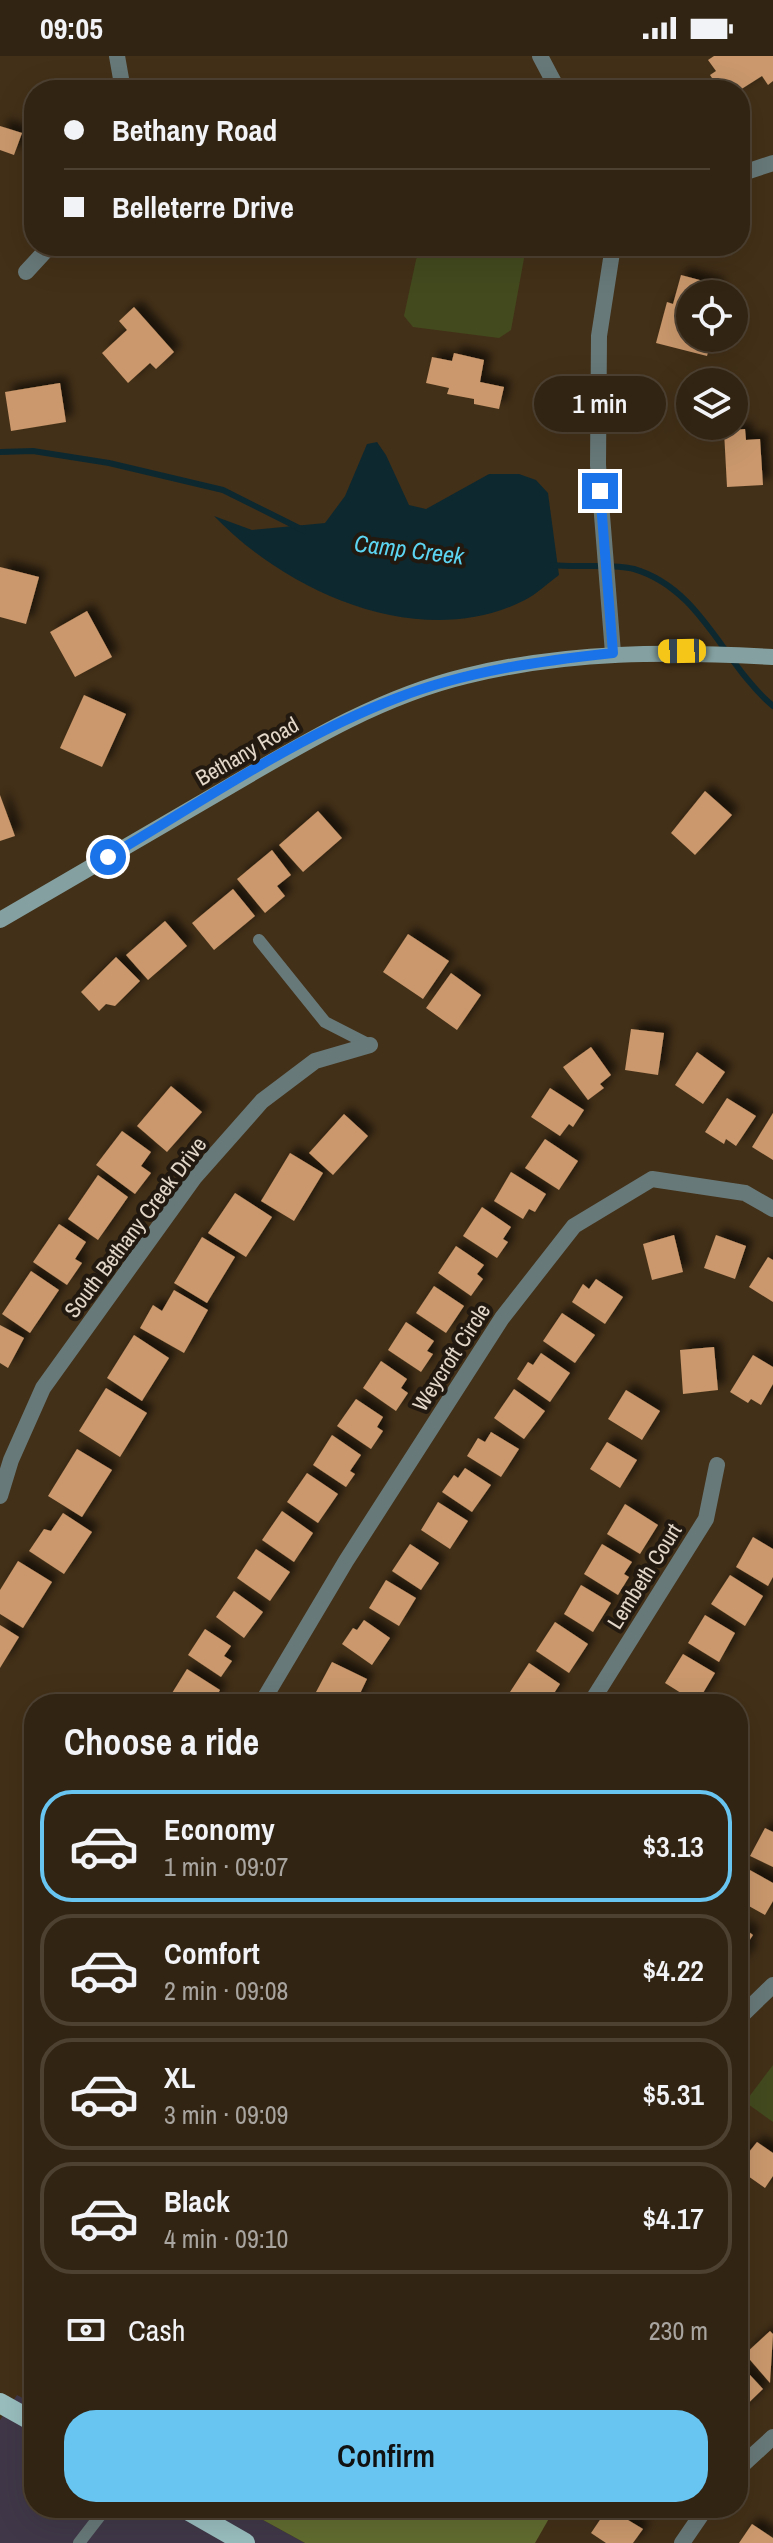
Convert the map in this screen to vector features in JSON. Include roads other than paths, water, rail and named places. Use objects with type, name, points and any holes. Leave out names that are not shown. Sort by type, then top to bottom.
[{"type":"main road","points":[[0,2403],[24,2416]]},
{"type":"main road","points":[[201,2518],[245,2543]]},
{"type":"street","points":[[117,56],[121,80]]},
{"type":"street","points":[[540,56],[553,80]]},
{"type":"street","points":[[750,171],[773,163]]},
{"type":"street","points":[[26,272],[41,256]]},
{"type":"street","points":[[611,256],[599,336],[598,465],[613,653]]},
{"type":"street","name":"Bethany Road","points":[[0,920],[324,732],[397,698],[465,676],[613,653],[682,651],[773,657]]},
{"type":"street","name":"South Bethany Creek Drive","points":[[0,1496],[11,1460],[43,1388],[194,1178],[262,1101],[315,1061],[370,1045]]},
{"type":"street","name":"Weycroft Circle","points":[[267,1694],[346,1561],[502,1318],[574,1226],[652,1179],[745,1193],[773,1209]]},
{"type":"street","name":"Lembeth Court","points":[[596,1694],[706,1519],[717,1465]]},
{"type":"street","points":[[748,2009],[773,1985]]},
{"type":"street","points":[[748,2460],[773,2437]]},
{"type":"street","points":[[682,2543],[699,2518]]},
{"type":"lane","points":[[259,940],[325,1022],[370,1045]]},
{"type":"lane","points":[[79,2543],[98,2518]]},
{"type":"water","points":[[377,442],[409,505],[426,509],[489,474],[519,474],[536,480],[548,493],[559,575],[525,600],[485,615],[443,620],[401,617],[359,607],[279,569],[244,544],[214,516],[252,530],[325,523],[345,496],[367,444]]},
{"type":"waterway","name":"Camp Creek","points":[[0,452],[33,451],[109,463],[223,490],[303,530]]},
{"type":"waterway","name":"Camp Creek","points":[[553,565],[625,567],[657,579],[695,610],[755,689],[773,706]]}]
